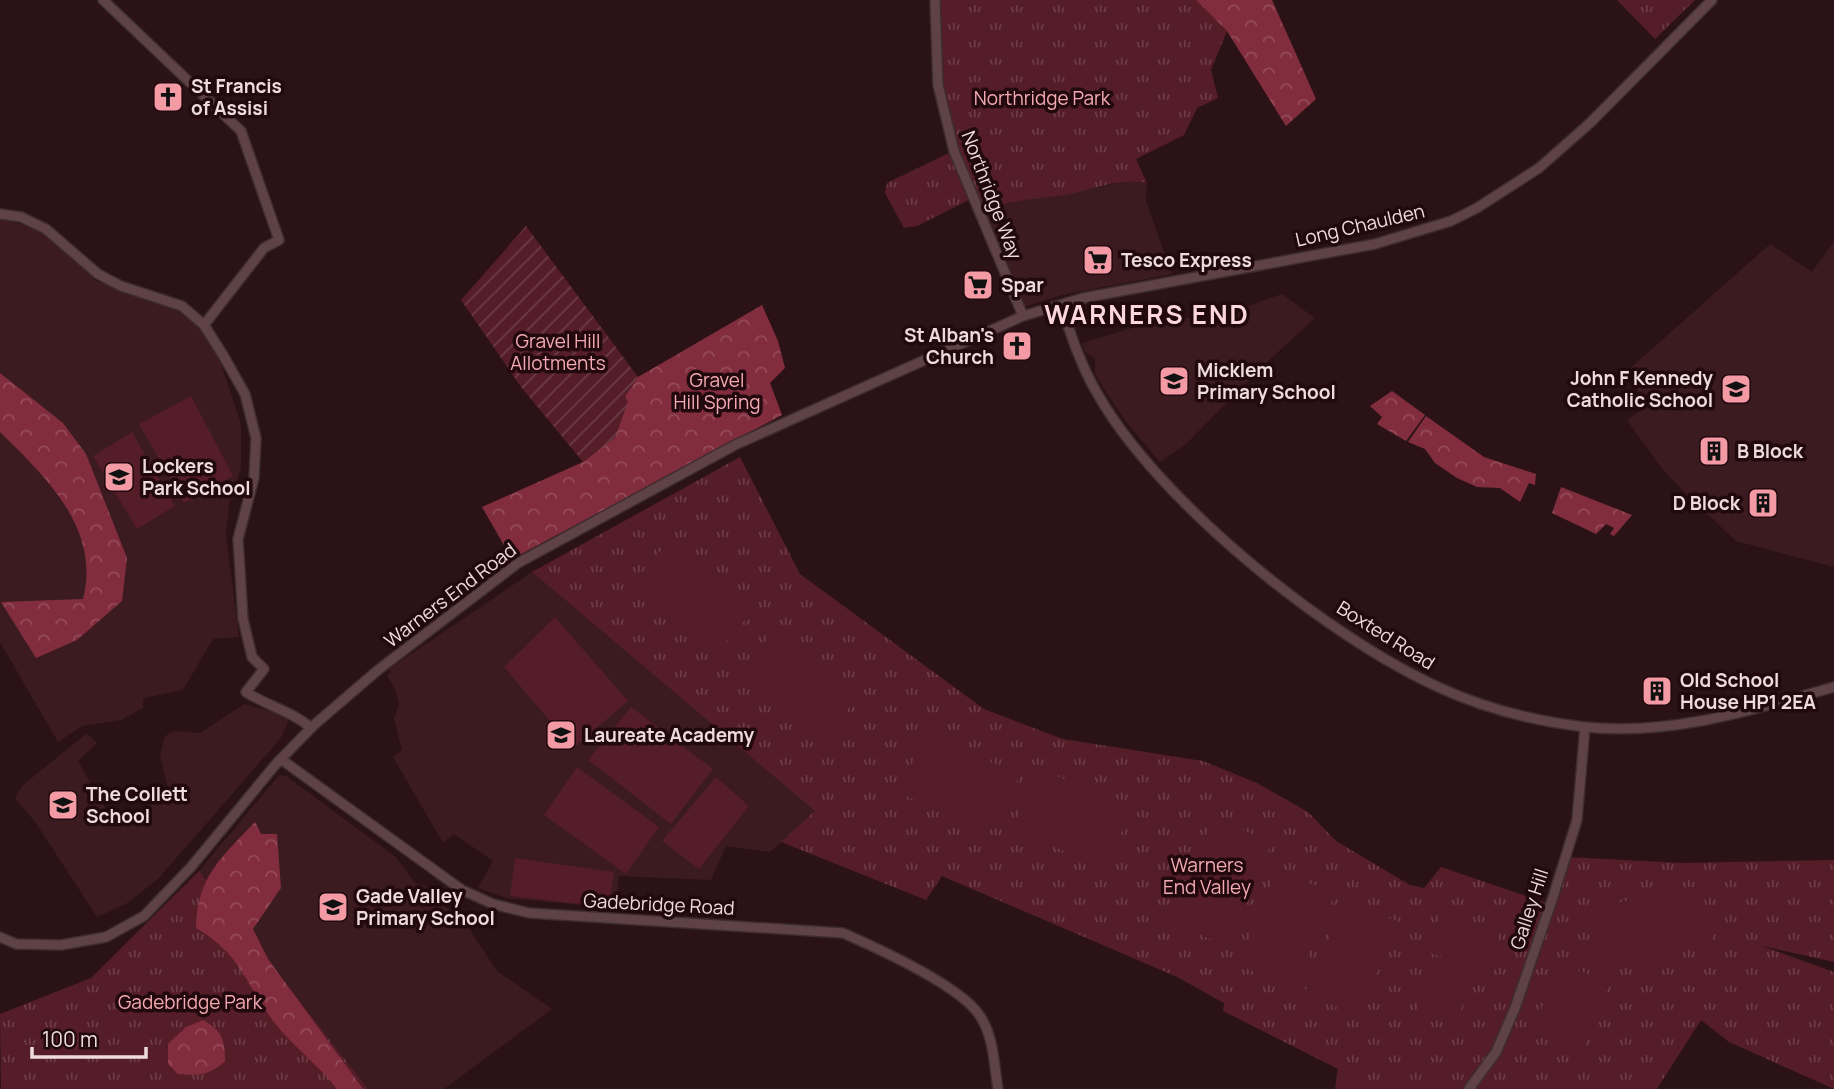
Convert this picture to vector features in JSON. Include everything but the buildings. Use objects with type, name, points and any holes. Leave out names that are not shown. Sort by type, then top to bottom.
[{"type":"street","points":[[103,0],[241,131],[279,240],[264,248],[204,325]]},
{"type":"street","name":"Northridge Way","points":[[935,0],[938,85],[954,151],[1023,316]]},
{"type":"street","name":"Long Chaulden","points":[[1023,316],[1083,298],[1374,244],[1451,221],[1477,208],[1539,168],[1590,122],[1712,0]]},
{"type":"street","points":[[0,214],[21,217],[46,229],[98,274],[121,286],[182,306],[204,325],[245,394],[256,438],[254,478],[238,539],[244,626],[252,657],[264,669],[246,692],[262,703],[301,719],[311,728]]},
{"type":"street","name":"Boxted Road","points":[[1061,305],[1083,367],[1097,394],[1154,470],[1238,552],[1280,586],[1384,658],[1438,687],[1487,705],[1542,720],[1586,727],[1652,728],[1711,719],[1834,687]]},
{"type":"street","name":"Warners End Road","points":[[0,937],[16,944],[61,945],[106,937],[144,916],[191,867],[311,728],[378,670],[518,563],[735,445],[1023,316]]},
{"type":"street","name":"Galley Hill","points":[[1469,1089],[1496,1052],[1515,1008],[1553,897],[1577,820],[1586,727]]},
{"type":"street","name":"Gadebridge Road","points":[[282,760],[452,884],[493,904],[529,913],[831,932],[874,947],[963,997],[980,1015],[991,1041],[998,1089]]},
{"type":"shaded area","points":[[1132,180],[1147,183],[1146,201],[1172,274],[1062,295],[1023,307],[983,210],[1000,203],[1068,194]]},
{"type":"shaded area","name":"Lockers Park School","points":[[0,217],[49,235],[96,281],[161,302],[188,317],[214,343],[241,424],[241,469],[229,504],[226,535],[239,637],[213,639],[183,690],[143,698],[143,708],[121,720],[82,726],[58,742],[0,642]]},
{"type":"shaded area","name":"John F Kennedy Catholic School","points":[[1834,241],[1834,567],[1736,541],[1660,466],[1627,420],[1648,405],[1626,372],[1770,244],[1812,272]]},
{"type":"shaded area","name":"Micklem Primary School","points":[[1282,294],[1315,318],[1185,445],[1160,462],[1127,423],[1104,389],[1095,373],[1095,358],[1085,352],[1082,343],[1135,327],[1243,308]]},
{"type":"shaded area","name":"Laureate Academy","points":[[532,572],[816,811],[770,852],[726,846],[711,880],[619,876],[616,908],[506,898],[478,888],[493,861],[454,834],[443,843],[393,757],[402,750],[394,719],[399,703],[395,688],[387,676],[391,672],[389,669]]},
{"type":"shaded area","name":"The Collett School","points":[[244,704],[290,717],[281,738],[158,879],[126,904],[97,917],[36,823],[15,798],[22,786],[87,733],[97,743],[78,761],[114,823],[170,795],[160,756],[165,736],[174,731],[200,733]]},
{"type":"shaded area","name":"Gade Valley Primary School","points":[[279,775],[286,776],[396,857],[415,883],[426,886],[430,897],[462,918],[497,971],[552,1009],[444,1089],[368,1089],[199,871]]},
{"type":"green space","name":"Northridge Park","points":[[935,0],[1196,0],[1227,31],[1211,70],[1218,98],[1197,108],[1184,135],[1136,159],[1147,183],[1116,183],[983,210],[971,199],[917,226],[904,228],[885,193],[887,183],[953,151],[943,113]]},
{"type":"green space","points":[[1196,0],[1272,0],[1316,99],[1286,126],[1227,31]]},
{"type":"green space","points":[[1617,0],[1695,0],[1655,39]]},
{"type":"green space","name":"Gravel Hill Allotments","points":[[526,226],[638,377],[625,396],[628,402],[615,438],[583,462],[521,387],[461,300]]},
{"type":"green space","name":"Gravel Hill Spring","points":[[762,305],[778,341],[785,368],[770,383],[782,415],[512,559],[482,507],[583,462],[615,437],[625,396],[638,377]]},
{"type":"green space","points":[[0,373],[63,423],[86,454],[127,558],[122,601],[77,640],[36,658],[1,602],[83,599],[86,574],[84,550],[77,527],[66,506],[35,467],[0,432]]},
{"type":"green space","points":[[1392,391],[1425,415],[1406,441],[1377,424],[1382,417],[1370,406]]},
{"type":"green space","points":[[191,396],[233,476],[184,503],[139,424]]},
{"type":"green space","points":[[1426,416],[1484,457],[1536,474],[1535,485],[1529,483],[1520,502],[1500,488],[1477,487],[1457,478],[1435,463],[1425,449],[1408,442]]},
{"type":"green space","points":[[132,432],[175,506],[137,529],[93,456]]},
{"type":"green space","name":"Warners End Valley","points":[[740,457],[800,574],[984,709],[1063,739],[1203,761],[1257,783],[1308,812],[1336,841],[1410,885],[1424,888],[1441,867],[1552,905],[1568,857],[1681,863],[1834,860],[1834,962],[1762,946],[1834,972],[1834,1089],[1729,1042],[1701,1020],[1657,1089],[1335,1089],[1338,1069],[1223,1011],[1224,1003],[1177,977],[942,876],[926,900],[781,842],[815,811],[532,572]]},
{"type":"green space","points":[[1561,487],[1632,515],[1614,536],[1610,534],[1614,528],[1606,524],[1596,534],[1552,513]]},
{"type":"green space","points":[[668,542],[751,613],[712,658],[628,589]]},
{"type":"green space","points":[[555,617],[628,701],[573,748],[504,667]]},
{"type":"green space","points":[[773,630],[858,695],[825,741],[739,681]]},
{"type":"green space","points":[[631,707],[713,769],[671,824],[588,760]]},
{"type":"green space","points":[[925,735],[1020,774],[995,830],[898,793]]},
{"type":"green space","points":[[577,767],[659,827],[626,874],[544,815]]},
{"type":"green space","points":[[1038,769],[1133,805],[1106,869],[1012,829]]},
{"type":"green space","points":[[716,777],[749,806],[699,869],[662,841]]},
{"type":"green space","points":[[1214,815],[1271,844],[1229,947],[1172,923]]},
{"type":"green space","points":[[255,822],[261,834],[277,834],[281,888],[253,929],[268,959],[363,1089],[337,1089],[274,1022],[233,959],[196,928],[197,910],[206,881],[222,857]]},
{"type":"green space","points":[[515,858],[614,872],[609,907],[510,896]]},
{"type":"green space","points":[[1278,869],[1335,894],[1294,988],[1238,965]]},
{"type":"green space","name":"Gadebridge Park","points":[[199,871],[368,1089],[1,1089],[0,1014],[91,978]]},
{"type":"green space","points":[[1701,885],[1713,940],[1603,970],[1588,909]]},
{"type":"green space","points":[[1346,901],[1399,922],[1358,1017],[1305,992]]},
{"type":"green space","points":[[1441,911],[1500,933],[1486,971],[1427,952]]},
{"type":"green space","points":[[1435,959],[1475,971],[1455,1026],[1417,1011]]},
{"type":"green space","points":[[1557,963],[1609,982],[1583,1050],[1533,1034]]},
{"type":"green space","points":[[203,1020],[221,1036],[225,1061],[203,1074],[178,1074],[168,1064],[168,1044],[186,1027]]},
{"type":"place","name":"St Francis of Assisi","points":[[168,97]]},
{"type":"place","name":"Tesco Express","points":[[1098,260]]},
{"type":"place","name":"Spar","points":[[978,285]]},
{"type":"place","name":"St Alban's Church","points":[[1017,346]]},
{"type":"place","name":"Micklem Primary School","points":[[1174,381]]},
{"type":"place","name":"John F Kennedy Catholic School","points":[[1736,389]]},
{"type":"place","name":"B Block","points":[[1714,451]]},
{"type":"place","name":"Lockers Park School","points":[[119,477]]},
{"type":"place","name":"D Block","points":[[1763,503]]},
{"type":"place","name":"Old School House HP1 2EA","points":[[1657,691]]},
{"type":"place","name":"Laureate Academy","points":[[561,735]]},
{"type":"place","name":"The Collett School","points":[[63,805]]},
{"type":"place","name":"Gade Valley Primary School","points":[[333,907]]},
{"type":"district","name":"WARNERS END","points":[[1147,314]]}]
